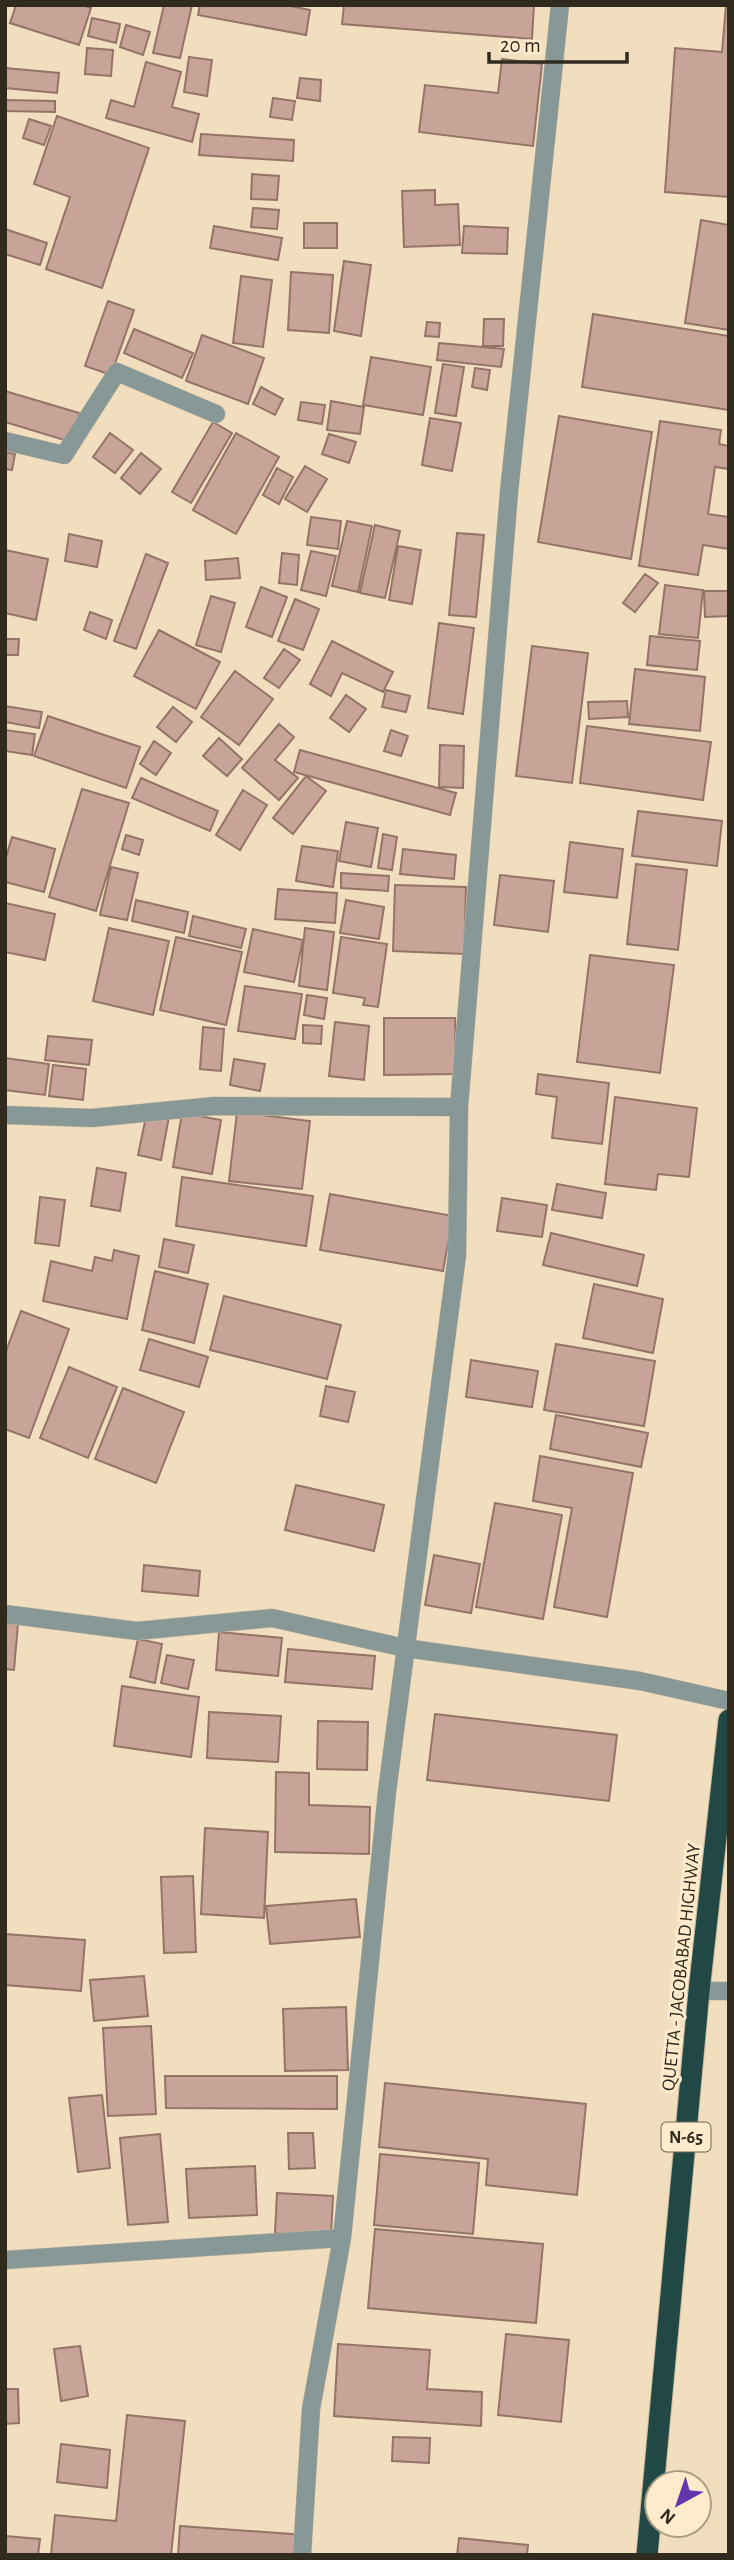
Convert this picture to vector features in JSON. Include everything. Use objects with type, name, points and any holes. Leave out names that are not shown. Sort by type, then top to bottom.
[{"type":"highway","name":"QUETTA - JACOBABAD HIGHWAY","points":[[648,2555],[699,1991],[729,1720]]},
{"type":"street","points":[[302,2555],[311,2409],[342,2238],[387,1792],[457,1255],[459,1107],[509,492],[560,5]]},
{"type":"street","points":[[5,441],[64,455],[117,372],[216,414]]},
{"type":"street","points":[[5,1115],[92,1118],[214,1106],[459,1107]]},
{"type":"street","points":[[5,1614],[137,1631],[272,1618],[405,1648],[640,1681],[729,1702]]},
{"type":"street","points":[[699,1991],[729,1991]]},
{"type":"street","points":[[5,2260],[342,2238]]},
{"type":"building","points":[[16,5],[82,5],[91,8],[79,45],[10,23]]},
{"type":"building","points":[[164,5],[192,5],[180,58],[153,53]]},
{"type":"building","points":[[200,5],[286,5],[310,10],[306,35],[198,15]]},
{"type":"building","points":[[344,5],[534,5],[532,39],[342,24]]},
{"type":"building","points":[[726,5],[729,5],[729,197],[665,192],[675,48],[722,52]]},
{"type":"building","points":[[92,18],[120,24],[116,43],[88,36]]},
{"type":"building","points":[[126,25],[150,32],[143,55],[120,47]]},
{"type":"building","points":[[87,48],[113,50],[111,76],[85,74]]},
{"type":"building","points":[[189,57],[212,60],[207,96],[184,92]]},
{"type":"building","points":[[502,59],[542,64],[533,146],[419,132],[425,85],[498,93]]},
{"type":"building","points":[[146,62],[181,72],[172,107],[199,114],[192,142],[106,118],[111,100],[134,107]]},
{"type":"building","points":[[5,68],[59,73],[57,93],[5,88]]},
{"type":"building","points":[[300,78],[321,80],[320,101],[297,98]]},
{"type":"building","points":[[273,98],[295,101],[292,120],[270,117]]},
{"type":"building","points":[[5,100],[55,101],[55,112],[5,111]]},
{"type":"building","points":[[57,116],[149,148],[102,288],[46,269],[70,197],[34,184]]},
{"type":"building","points":[[29,119],[51,126],[44,145],[23,138]]},
{"type":"building","points":[[201,134],[294,140],[293,161],[199,155]]},
{"type":"building","points":[[252,174],[279,176],[277,200],[251,199]]},
{"type":"building","points":[[435,190],[435,205],[458,204],[460,245],[404,247],[402,191]]},
{"type":"building","points":[[253,208],[279,210],[277,229],[251,227]]},
{"type":"building","points":[[701,220],[729,225],[729,330],[685,323]]},
{"type":"building","points":[[304,223],[337,223],[337,248],[304,248]]},
{"type":"building","points":[[214,226],[282,238],[278,260],[210,248]]},
{"type":"building","points":[[464,226],[508,228],[507,254],[462,253]]},
{"type":"building","points":[[5,229],[47,243],[40,265],[5,254]]},
{"type":"building","points":[[344,261],[371,265],[361,336],[334,331]]},
{"type":"building","points":[[291,272],[333,275],[329,333],[288,330]]},
{"type":"building","points":[[241,276],[272,280],[263,347],[233,343]]},
{"type":"building","points":[[108,301],[134,310],[111,375],[85,366]]},
{"type":"building","points":[[593,314],[729,336],[729,410],[582,387]]},
{"type":"building","points":[[484,319],[504,319],[503,346],[483,346]]},
{"type":"building","points":[[427,322],[440,323],[439,337],[425,336]]},
{"type":"building","points":[[134,329],[193,353],[182,378],[124,353]]},
{"type":"building","points":[[202,335],[264,358],[248,404],[186,381]]},
{"type":"building","points":[[439,343],[504,349],[501,367],[437,360]]},
{"type":"building","points":[[371,357],[431,367],[423,415],[363,405]]},
{"type":"building","points":[[443,364],[464,367],[456,416],[435,413]]},
{"type":"building","points":[[475,368],[490,370],[487,390],[472,387]]},
{"type":"building","points":[[261,387],[283,399],[275,415],[253,404]]},
{"type":"building","points":[[5,391],[79,413],[71,442],[5,422]]},
{"type":"building","points":[[331,401],[364,407],[360,434],[327,430]]},
{"type":"building","points":[[301,402],[325,405],[322,424],[298,420]]},
{"type":"building","points":[[559,416],[652,432],[631,559],[538,542]]},
{"type":"building","points":[[430,418],[461,423],[452,471],[422,465]]},
{"type":"building","points":[[660,421],[721,430],[719,444],[729,446],[729,469],[715,467],[708,514],[729,517],[729,549],[703,545],[698,575],[639,566]]},
{"type":"building","points":[[213,422],[232,433],[191,503],[172,492]]},
{"type":"building","points":[[110,433],[133,450],[115,473],[93,457]]},
{"type":"building","points":[[236,433],[279,457],[236,534],[193,510]]},
{"type":"building","points":[[329,434],[356,442],[349,463],[322,454]]},
{"type":"building","points":[[5,452],[15,454],[12,470],[5,469]]},
{"type":"building","points":[[141,453],[161,469],[140,494],[121,478]]},
{"type":"building","points":[[305,466],[327,479],[307,512],[285,499]]},
{"type":"building","points":[[277,468],[293,477],[279,504],[263,495]]},
{"type":"building","points":[[311,517],[341,521],[338,549],[307,545]]},
{"type":"building","points":[[347,521],[372,526],[358,592],[332,586]]},
{"type":"building","points":[[375,525],[400,531],[385,598],[360,593]]},
{"type":"building","points":[[457,533],[484,535],[476,617],[449,615]]},
{"type":"building","points":[[69,534],[102,541],[97,567],[65,561]]},
{"type":"building","points":[[398,546],[421,550],[412,604],[389,600]]},
{"type":"building","points":[[5,550],[48,559],[36,620],[5,613]]},
{"type":"building","points":[[311,551],[336,556],[326,596],[301,590]]},
{"type":"building","points":[[282,553],[299,555],[297,585],[279,583]]},
{"type":"building","points":[[146,554],[168,563],[136,649],[114,641]]},
{"type":"building","points":[[238,558],[240,578],[206,580],[205,561]]},
{"type":"building","points":[[645,574],[658,583],[635,612],[623,603]]},
{"type":"building","points":[[665,585],[703,590],[698,638],[659,634]]},
{"type":"building","points":[[261,587],[287,597],[272,637],[246,627]]},
{"type":"building","points":[[704,591],[729,591],[729,616],[705,617]]},
{"type":"building","points":[[211,596],[235,603],[221,652],[196,645]]},
{"type":"building","points":[[295,599],[319,609],[303,650],[278,641]]},
{"type":"building","points":[[90,612],[112,620],[106,639],[84,630]]},
{"type":"building","points":[[439,623],[474,628],[463,714],[428,708]]},
{"type":"building","points":[[159,630],[220,662],[196,709],[134,676]]},
{"type":"building","points":[[650,636],[700,641],[697,670],[647,665]]},
{"type":"building","points":[[5,639],[19,639],[18,655],[5,655]]},
{"type":"building","points":[[332,641],[393,672],[383,692],[342,673],[331,696],[310,684]]},
{"type":"building","points":[[532,646],[588,653],[572,783],[516,776]]},
{"type":"building","points":[[284,649],[300,660],[279,688],[264,678]]},
{"type":"building","points":[[635,669],[705,677],[700,731],[629,724]]},
{"type":"building","points":[[235,671],[273,699],[239,745],[201,717]]},
{"type":"building","points":[[386,690],[410,696],[406,712],[382,707]]},
{"type":"building","points":[[346,695],[366,709],[349,732],[330,718]]},
{"type":"building","points":[[627,701],[628,717],[589,719],[588,702]]},
{"type":"building","points":[[5,706],[42,712],[39,728],[5,722]]},
{"type":"building","points":[[173,707],[192,722],[176,742],[157,727]]},
{"type":"building","points":[[48,716],[140,747],[126,788],[34,756]]},
{"type":"building","points":[[279,724],[294,737],[275,760],[298,778],[279,800],[242,768]]},
{"type":"building","points":[[587,726],[711,742],[703,800],[580,783]]},
{"type":"building","points":[[5,730],[35,734],[32,755],[5,751]]},
{"type":"building","points":[[391,730],[408,736],[401,756],[384,751]]},
{"type":"building","points":[[219,738],[242,759],[227,776],[203,756]]},
{"type":"building","points":[[154,741],[171,753],[156,775],[140,764]]},
{"type":"building","points":[[440,745],[464,746],[463,788],[439,787]]},
{"type":"building","points":[[300,750],[456,793],[450,815],[294,772]]},
{"type":"building","points":[[306,776],[326,791],[293,834],[273,818]]},
{"type":"building","points":[[141,778],[218,811],[210,831],[132,798]]},
{"type":"building","points":[[82,789],[129,803],[96,911],[49,897]]},
{"type":"building","points":[[243,790],[267,805],[240,850],[216,835]]},
{"type":"building","points":[[638,811],[722,821],[717,866],[632,856]]},
{"type":"building","points":[[346,822],[378,828],[371,867],[339,861]]},
{"type":"building","points":[[383,834],[397,837],[392,870],[378,868]]},
{"type":"building","points":[[126,835],[143,840],[139,855],[122,849]]},
{"type":"building","points":[[12,837],[55,849],[44,892],[5,882],[5,861]]},
{"type":"building","points":[[570,842],[623,849],[617,898],[564,892]]},
{"type":"building","points":[[302,846],[338,851],[333,887],[296,881]]},
{"type":"building","points":[[403,849],[456,855],[454,879],[400,874]]},
{"type":"building","points":[[636,864],[687,870],[678,950],[627,944]]},
{"type":"building","points":[[111,867],[138,873],[127,920],[100,915]]},
{"type":"building","points":[[341,873],[389,876],[388,891],[341,888]]},
{"type":"building","points":[[500,875],[554,881],[548,932],[494,925]]},
{"type":"building","points":[[395,885],[466,887],[464,954],[393,951]]},
{"type":"building","points":[[278,889],[337,893],[335,923],[275,919]]},
{"type":"building","points":[[136,900],[188,912],[184,933],[132,921]]},
{"type":"building","points":[[346,900],[384,907],[379,939],[340,933]]},
{"type":"building","points":[[5,903],[55,914],[45,960],[5,952]]},
{"type":"building","points":[[193,916],[246,929],[241,948],[189,936]]},
{"type":"building","points":[[109,928],[169,941],[153,1015],[93,1001]]},
{"type":"building","points":[[305,928],[334,932],[327,990],[299,986]]},
{"type":"building","points":[[253,929],[303,940],[294,982],[244,972]]},
{"type":"building","points":[[176,937],[242,952],[226,1025],[160,1010]]},
{"type":"building","points":[[341,937],[387,944],[378,1007],[363,1005],[365,998],[333,993]]},
{"type":"building","points":[[590,955],[674,965],[660,1073],[577,1062]]},
{"type":"building","points":[[245,986],[302,994],[295,1039],[238,1031]]},
{"type":"building","points":[[307,995],[327,998],[324,1019],[304,1015]]},
{"type":"building","points":[[384,1018],[455,1018],[456,1074],[384,1075]]},
{"type":"building","points":[[335,1022],[369,1026],[364,1080],[329,1076]]},
{"type":"building","points":[[303,1025],[322,1026],[321,1044],[303,1043]]},
{"type":"building","points":[[203,1027],[224,1029],[221,1071],[200,1069]]},
{"type":"building","points":[[48,1036],[92,1040],[89,1065],[45,1060]]},
{"type":"building","points":[[5,1058],[49,1064],[45,1095],[5,1090]]},
{"type":"building","points":[[234,1059],[265,1064],[260,1091],[230,1085]]},
{"type":"building","points":[[53,1065],[86,1069],[83,1100],[49,1096]]},
{"type":"building","points":[[538,1074],[609,1083],[602,1144],[552,1138],[557,1097],[536,1094]]},
{"type":"building","points":[[615,1097],[697,1108],[689,1177],[658,1174],[656,1190],[605,1184]]},
{"type":"building","points":[[148,1107],[170,1111],[161,1160],[138,1155]]},
{"type":"building","points":[[237,1112],[310,1121],[302,1189],[229,1181]]},
{"type":"building","points":[[182,1113],[221,1120],[212,1174],[173,1167]]},
{"type":"building","points":[[97,1168],[126,1173],[120,1211],[91,1206]]},
{"type":"building","points":[[182,1177],[313,1196],[306,1246],[176,1226]]},
{"type":"building","points":[[557,1184],[606,1193],[602,1218],[552,1210]]},
{"type":"building","points":[[330,1194],[453,1216],[443,1271],[320,1250]]},
{"type":"building","points":[[40,1197],[65,1200],[59,1246],[35,1243]]},
{"type":"building","points":[[502,1198],[547,1205],[542,1237],[497,1231]]},
{"type":"building","points":[[551,1233],[644,1255],[637,1286],[543,1265]]},
{"type":"building","points":[[164,1239],[194,1245],[188,1273],[159,1267]]},
{"type":"building","points":[[114,1250],[139,1256],[127,1319],[43,1301],[51,1261],[92,1271],[95,1257],[112,1261]]},
{"type":"building","points":[[155,1271],[208,1284],[194,1343],[142,1330]]},
{"type":"building","points":[[594,1284],[663,1299],[653,1353],[583,1338]]},
{"type":"building","points":[[224,1296],[341,1325],[327,1379],[210,1350]]},
{"type":"building","points":[[21,1311],[69,1329],[29,1438],[5,1429],[5,1354]]},
{"type":"building","points":[[149,1339],[208,1357],[199,1387],[140,1370]]},
{"type":"building","points":[[556,1344],[655,1361],[644,1426],[544,1410]]},
{"type":"building","points":[[471,1360],[538,1371],[532,1407],[466,1397]]},
{"type":"building","points":[[69,1367],[117,1387],[88,1458],[40,1438]]},
{"type":"building","points":[[326,1386],[355,1392],[348,1422],[320,1416]]},
{"type":"building","points":[[123,1388],[184,1412],[156,1483],[95,1459]]},
{"type":"building","points":[[556,1415],[648,1433],[641,1467],[550,1449]]},
{"type":"building","points":[[540,1456],[633,1473],[607,1617],[554,1607],[572,1508],[533,1501]]},
{"type":"building","points":[[296,1485],[384,1505],[374,1551],[285,1530]]},
{"type":"building","points":[[495,1503],[562,1515],[543,1619],[476,1607]]},
{"type":"building","points":[[434,1555],[480,1564],[471,1613],[425,1605]]},
{"type":"building","points":[[144,1565],[200,1571],[198,1596],[142,1591]]},
{"type":"building","points":[[5,1623],[18,1624],[14,1670],[5,1669]]},
{"type":"building","points":[[219,1632],[282,1638],[278,1676],[216,1670]]},
{"type":"building","points":[[138,1639],[162,1644],[155,1683],[130,1677]]},
{"type":"building","points":[[288,1649],[375,1656],[372,1689],[285,1682]]},
{"type":"building","points":[[167,1655],[194,1660],[188,1689],[161,1683]]},
{"type":"building","points":[[122,1686],[199,1697],[191,1757],[114,1746]]},
{"type":"building","points":[[209,1712],[281,1716],[278,1762],[207,1758]]},
{"type":"building","points":[[435,1714],[617,1735],[609,1801],[427,1780]]},
{"type":"building","points":[[318,1721],[368,1722],[367,1770],[317,1769]]},
{"type":"building","points":[[276,1772],[309,1773],[309,1805],[370,1807],[369,1854],[275,1852]]},
{"type":"building","points":[[205,1828],[268,1832],[264,1918],[201,1914]]},
{"type":"building","points":[[193,1876],[196,1952],[164,1953],[161,1877]]},
{"type":"building","points":[[356,1899],[360,1937],[270,1944],[266,1906]]},
{"type":"building","points":[[5,1934],[85,1940],[81,1991],[5,1985]]},
{"type":"building","points":[[144,1976],[148,2016],[94,2021],[90,1980]]},
{"type":"building","points":[[346,2007],[348,2070],[285,2071],[283,2009]]},
{"type":"building","points":[[151,2026],[156,2114],[108,2116],[103,2028]]},
{"type":"building","points":[[165,2076],[337,2076],[337,2109],[166,2108]]},
{"type":"building","points":[[385,2083],[586,2104],[577,2195],[486,2185],[488,2159],[379,2147]]},
{"type":"building","points":[[102,2095],[110,2168],[78,2172],[69,2098]]},
{"type":"building","points":[[288,2133],[313,2133],[315,2168],[289,2169]]},
{"type":"building","points":[[160,2134],[168,2222],[128,2225],[120,2138]]},
{"type":"building","points":[[380,2154],[479,2163],[473,2234],[374,2225]]},
{"type":"building","points":[[255,2166],[257,2215],[189,2218],[186,2169]]},
{"type":"building","points":[[277,2193],[333,2196],[331,2236],[275,2233]]},
{"type":"building","points":[[375,2229],[543,2244],[536,2323],[368,2308]]},
{"type":"building","points":[[506,2334],[569,2340],[561,2422],[498,2415]]},
{"type":"building","points":[[338,2344],[430,2350],[427,2389],[482,2392],[481,2426],[334,2416]]},
{"type":"building","points":[[80,2346],[88,2396],[61,2401],[54,2349]]},
{"type":"building","points":[[5,2389],[18,2389],[19,2423],[5,2424]]},
{"type":"building","points":[[127,2415],[185,2421],[171,2555],[51,2555],[55,2515],[116,2521]]},
{"type":"building","points":[[393,2437],[430,2438],[429,2463],[392,2461]]},
{"type":"building","points":[[61,2444],[110,2450],[107,2488],[57,2482]]},
{"type":"building","points":[[180,2526],[305,2535],[303,2555],[178,2555]]},
{"type":"building","points":[[5,2536],[40,2539],[38,2555],[5,2555]]},
{"type":"building","points":[[459,2538],[528,2545],[527,2555],[457,2555]]}]
